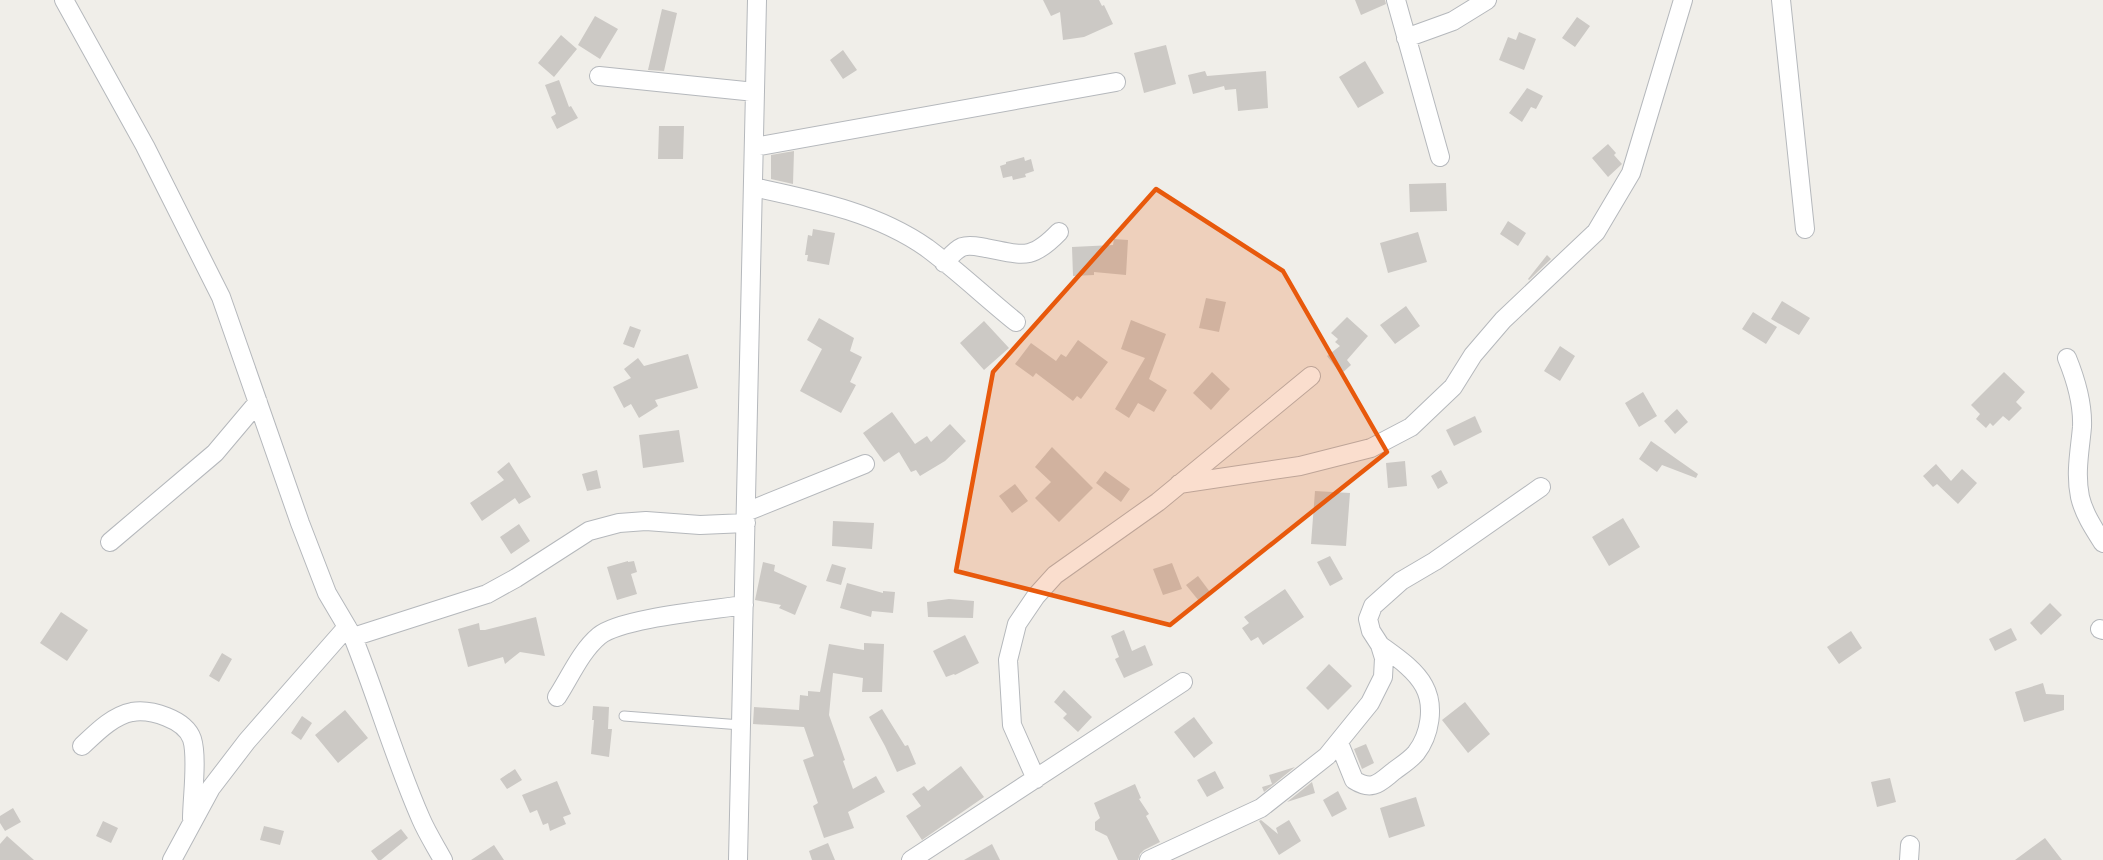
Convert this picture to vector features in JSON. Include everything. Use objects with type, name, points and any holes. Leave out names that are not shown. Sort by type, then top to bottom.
[{"type":"street","points":[[64,0],[145,146],[221,297],[300,523],[327,593],[350,632],[375,691],[395,753],[422,822],[443,860]]},
{"type":"street","points":[[738,860],[757,0]]},
{"type":"street","points":[[1396,0],[1440,157]]},
{"type":"street","points":[[1406,38],[1453,21],[1487,0]]},
{"type":"street","points":[[1179,484],[1300,466],[1371,448],[1411,427],[1453,387],[1473,355],[1503,320],[1596,232],[1631,173],[1683,0]]},
{"type":"street","points":[[1781,0],[1805,229]]},
{"type":"street","points":[[599,76],[755,92]]},
{"type":"street","points":[[754,147],[1116,82]]},
{"type":"street","points":[[753,187],[820,201],[892,228],[926,248],[1016,322]]},
{"type":"street","points":[[944,263],[962,247],[973,246],[1022,255],[1034,253],[1046,246],[1059,232]]},
{"type":"street","points":[[2067,358],[2078,384],[2082,425],[2077,460],[2080,497],[2090,522],[2103,543]]},
{"type":"street","points":[[1036,779],[1012,725],[1008,660],[1017,624],[1036,596],[1055,575],[1158,502],[1311,376]]},
{"type":"street","points":[[110,542],[215,453],[258,402]]},
{"type":"street","points":[[172,860],[211,788],[248,741],[350,632],[487,594],[589,531],[619,523],[646,521],[700,525],[746,518],[865,464]]},
{"type":"street","points":[[1149,860],[1261,808],[1327,756],[1370,703],[1383,677],[1384,658],[1368,619],[1373,606],[1401,581],[1435,561],[1541,487]]},
{"type":"street","points":[[557,697],[591,645],[601,634],[641,620],[744,605]]},
{"type":"street","points":[[1338,743],[1354,780],[1368,786],[1376,785],[1410,759],[1424,738],[1431,718],[1429,699],[1424,685],[1404,663],[1380,645]]},
{"type":"street","points":[[911,860],[1183,682]]},
{"type":"street","points":[[82,746],[107,724],[132,712],[154,713],[171,717],[192,739],[194,761],[192,824]]},
{"type":"lane","points":[[624,716],[741,725]]},
{"type":"highlighted area","points":[[1156,189],[1283,271],[1387,452],[1170,625],[956,571],[993,372]]},
{"type":"building","points":[[1043,0],[1099,0],[1113,24],[1084,37],[1063,40],[1060,12],[1051,16]]},
{"type":"building","points":[[1355,0],[1385,0],[1386,4],[1361,15]]},
{"type":"building","points":[[662,9],[677,13],[664,71],[648,70]]},
{"type":"building","points":[[595,16],[618,29],[600,59],[578,45]]},
{"type":"building","points":[[1577,17],[1590,26],[1575,47],[1562,38]]},
{"type":"building","points":[[1519,32],[1536,39],[1524,70],[1499,60],[1508,37],[1516,40]]},
{"type":"building","points":[[561,35],[577,49],[554,77],[538,63]]},
{"type":"building","points":[[1166,45],[1176,84],[1144,93],[1134,53]]},
{"type":"building","points":[[843,50],[857,70],[843,79],[830,60]]},
{"type":"building","points":[[1365,61],[1384,93],[1358,108],[1339,77]]},
{"type":"building","points":[[1205,71],[1207,76],[1266,71],[1268,108],[1238,111],[1236,89],[1225,90],[1224,86],[1193,94],[1188,75]]},
{"type":"building","points":[[559,80],[569,107],[571,106],[578,118],[557,129],[551,117],[556,114],[545,85]]},
{"type":"building","points":[[1527,88],[1543,96],[1536,109],[1531,107],[1522,122],[1509,113]]},
{"type":"building","points":[[659,126],[684,126],[683,159],[658,159]]},
{"type":"building","points":[[1608,144],[1622,164],[1608,177],[1592,158]]},
{"type":"building","points":[[794,151],[793,184],[771,179],[771,155]]},
{"type":"building","points":[[1024,157],[1025,161],[1031,159],[1034,171],[1025,174],[1026,177],[1013,180],[1012,176],[1003,178],[1000,166]]},
{"type":"building","points":[[1446,183],[1447,211],[1410,212],[1409,184]]},
{"type":"building","points":[[1508,221],[1526,233],[1518,246],[1500,234]]},
{"type":"building","points":[[813,229],[835,233],[829,265],[807,261],[808,255],[805,255],[808,235],[812,236]]},
{"type":"building","points":[[1418,232],[1427,262],[1388,273],[1380,243]]},
{"type":"building","points":[[1114,239],[1128,240],[1126,275],[1094,272],[1094,275],[1073,276],[1072,247],[1113,245]]},
{"type":"building","points":[[1547,255],[1551,259],[1529,280],[1528,279]]},
{"type":"building","points":[[1206,298],[1226,302],[1219,332],[1199,328]]},
{"type":"building","points":[[1782,301],[1810,318],[1799,335],[1771,319]]},
{"type":"building","points":[[1406,306],[1420,326],[1395,344],[1380,325]]},
{"type":"building","points":[[1753,312],[1777,327],[1766,344],[1742,329]]},
{"type":"building","points":[[1347,317],[1368,336],[1347,360],[1351,365],[1341,374],[1327,356],[1340,346],[1335,342],[1338,339],[1331,333]]},
{"type":"building","points":[[819,318],[854,338],[850,351],[862,357],[850,382],[856,385],[841,413],[800,391],[822,349],[807,340]]},
{"type":"building","points":[[1131,320],[1166,334],[1149,379],[1167,390],[1154,412],[1138,403],[1129,418],[1115,409],[1145,358],[1121,349]]},
{"type":"building","points":[[984,321],[1009,348],[984,370],[960,343]]},
{"type":"building","points":[[630,326],[641,330],[634,348],[623,344]]},
{"type":"building","points":[[1078,340],[1108,362],[1081,399],[1077,396],[1073,401],[1036,373],[1033,377],[1015,364],[1031,343],[1056,361],[1061,354],[1066,357]]},
{"type":"building","points":[[1560,346],[1575,356],[1560,381],[1544,371]]},
{"type":"building","points":[[688,354],[698,388],[655,400],[658,406],[639,418],[631,404],[624,408],[613,387],[631,378],[624,369],[638,358],[644,366]]},
{"type":"building","points":[[1212,372],[1230,389],[1211,410],[1193,393]]},
{"type":"building","points":[[2004,372],[2025,392],[2016,402],[2022,408],[2009,421],[2003,416],[1993,426],[1990,423],[1986,428],[1976,419],[1980,414],[1971,405]]},
{"type":"building","points":[[1643,392],[1657,416],[1639,427],[1625,403]]},
{"type":"building","points":[[1677,409],[1688,422],[1675,434],[1664,421]]},
{"type":"building","points":[[892,412],[915,444],[927,436],[931,442],[950,424],[966,441],[945,461],[920,476],[916,470],[911,472],[899,452],[884,462],[863,433]]},
{"type":"building","points":[[1475,416],[1482,432],[1454,446],[1446,430]]},
{"type":"building","points":[[679,430],[684,462],[643,468],[639,435]]},
{"type":"building","points":[[1651,441],[1698,474],[1696,478],[1662,465],[1657,472],[1639,459]]},
{"type":"building","points":[[1052,447],[1093,488],[1059,522],[1035,498],[1051,482],[1035,467]]},
{"type":"building","points":[[1405,461],[1407,486],[1388,488],[1386,463]]},
{"type":"building","points":[[509,462],[531,497],[519,504],[515,498],[482,521],[470,503],[504,480],[497,472]]},
{"type":"building","points":[[1936,464],[1951,481],[1962,469],[1977,483],[1958,504],[1937,484],[1933,487],[1923,476]]},
{"type":"building","points":[[597,470],[601,488],[587,491],[582,474]]},
{"type":"building","points":[[1441,470],[1448,483],[1438,489],[1431,476]]},
{"type":"building","points":[[1105,471],[1130,489],[1121,502],[1096,483]]},
{"type":"building","points":[[1015,484],[1028,501],[1012,513],[999,496]]},
{"type":"building","points":[[1315,491],[1350,493],[1346,546],[1311,544]]},
{"type":"building","points":[[1623,518],[1640,547],[1609,566],[1592,537]]},
{"type":"building","points":[[833,521],[874,523],[872,549],[832,546]]},
{"type":"building","points":[[519,524],[530,541],[511,554],[500,537]]},
{"type":"building","points":[[1330,556],[1343,579],[1330,586],[1317,562]]},
{"type":"building","points":[[634,561],[637,572],[631,574],[637,594],[617,600],[607,567]]},
{"type":"building","points":[[763,562],[775,565],[774,571],[807,586],[795,615],[779,608],[781,605],[755,600]]},
{"type":"building","points":[[1172,563],[1182,589],[1163,595],[1153,569]]},
{"type":"building","points":[[832,564],[846,568],[841,585],[826,581]]},
{"type":"building","points":[[1198,576],[1210,592],[1199,601],[1186,585]]},
{"type":"building","points":[[847,583],[883,593],[883,591],[895,592],[893,613],[872,611],[871,617],[840,608]]},
{"type":"building","points":[[1285,589],[1304,617],[1263,645],[1258,637],[1251,641],[1242,628],[1249,623],[1244,617]]},
{"type":"building","points":[[949,599],[974,601],[973,618],[928,617],[927,602]]},
{"type":"building","points":[[2050,603],[2062,615],[2041,635],[2030,623]]},
{"type":"building","points":[[61,612],[88,630],[67,661],[40,643]]},
{"type":"building","points":[[536,617],[545,656],[520,652],[505,664],[503,657],[468,667],[458,629],[479,623],[480,630],[485,630]]},
{"type":"building","points":[[2011,628],[2017,640],[1995,651],[1989,639]]},
{"type":"building","points":[[1124,630],[1132,651],[1145,645],[1153,665],[1124,678],[1115,659],[1119,657],[1111,636]]},
{"type":"building","points":[[1851,631],[1862,648],[1839,664],[1827,647]]},
{"type":"building","points":[[965,635],[979,663],[946,677],[933,651]]},
{"type":"building","points":[[864,643],[884,644],[882,692],[862,692],[863,678],[833,673],[829,715],[853,789],[876,776],[885,792],[848,812],[854,828],[824,838],[813,806],[818,803],[803,760],[814,756],[804,727],[753,724],[754,707],[799,710],[800,695],[808,696],[808,691],[820,692],[829,644],[864,650]]},
{"type":"building","points":[[222,653],[232,659],[219,682],[209,676]]},
{"type":"building","points":[[1329,664],[1352,686],[1328,710],[1306,688]]},
{"type":"building","points":[[2043,683],[2046,694],[2064,695],[2064,710],[2024,722],[2015,692]]},
{"type":"building","points":[[1064,690],[1092,717],[1078,732],[1063,718],[1067,714],[1054,702]]},
{"type":"building","points":[[1465,702],[1490,734],[1468,753],[1442,720]]},
{"type":"building","points":[[593,706],[609,707],[608,729],[612,729],[609,757],[591,754]]},
{"type":"building","points":[[882,709],[905,746],[908,745],[916,764],[897,772],[869,717]]},
{"type":"building","points":[[345,710],[368,738],[338,763],[315,735]]},
{"type":"building","points":[[302,716],[312,723],[301,740],[291,733]]},
{"type":"building","points":[[1194,717],[1213,743],[1194,758],[1174,732]]},
{"type":"building","points":[[1366,744],[1374,763],[1362,769],[1354,749]]},
{"type":"building","points":[[961,766],[984,797],[922,840],[906,816],[921,806],[912,794],[924,786],[928,791]]},
{"type":"building","points":[[1295,767],[1264,792],[1262,787],[1272,784],[1269,775]]},
{"type":"building","points":[[515,769],[522,780],[507,789],[500,779]]},
{"type":"building","points":[[1215,771],[1224,788],[1207,797],[1197,780]]},
{"type":"building","points":[[1890,778],[1896,802],[1877,807],[1871,782]]},
{"type":"building","points":[[557,781],[571,814],[563,817],[566,824],[550,831],[548,823],[543,825],[537,810],[530,813],[522,795]]},
{"type":"building","points":[[1312,782],[1315,793],[1287,802]]},
{"type":"building","points":[[1135,784],[1141,798],[1139,799],[1149,814],[1146,816],[1160,842],[1144,850],[1138,860],[1118,860],[1107,836],[1095,830],[1095,822],[1100,818],[1094,803]]},
{"type":"building","points":[[1338,791],[1347,809],[1332,817],[1323,800]]},
{"type":"building","points":[[1416,797],[1425,826],[1389,838],[1380,808]]},
{"type":"building","points":[[13,808],[21,822],[5,831],[0,823],[0,816]]},
{"type":"building","points":[[1261,820],[1278,834],[1276,828],[1289,820],[1301,841],[1279,855],[1259,821]]},
{"type":"building","points":[[103,821],[118,828],[111,843],[96,836]]},
{"type":"building","points":[[264,826],[284,831],[280,845],[260,840]]},
{"type":"building","points":[[401,829],[408,838],[378,860],[371,851]]},
{"type":"building","points":[[7,836],[34,860],[0,860],[0,844]]},
{"type":"building","points":[[2045,838],[2062,860],[2015,860]]},
{"type":"building","points":[[828,843],[835,860],[812,860],[809,851]]},
{"type":"building","points":[[992,844],[1000,860],[964,860]]},
{"type":"building","points":[[494,845],[504,860],[471,860]]}]
